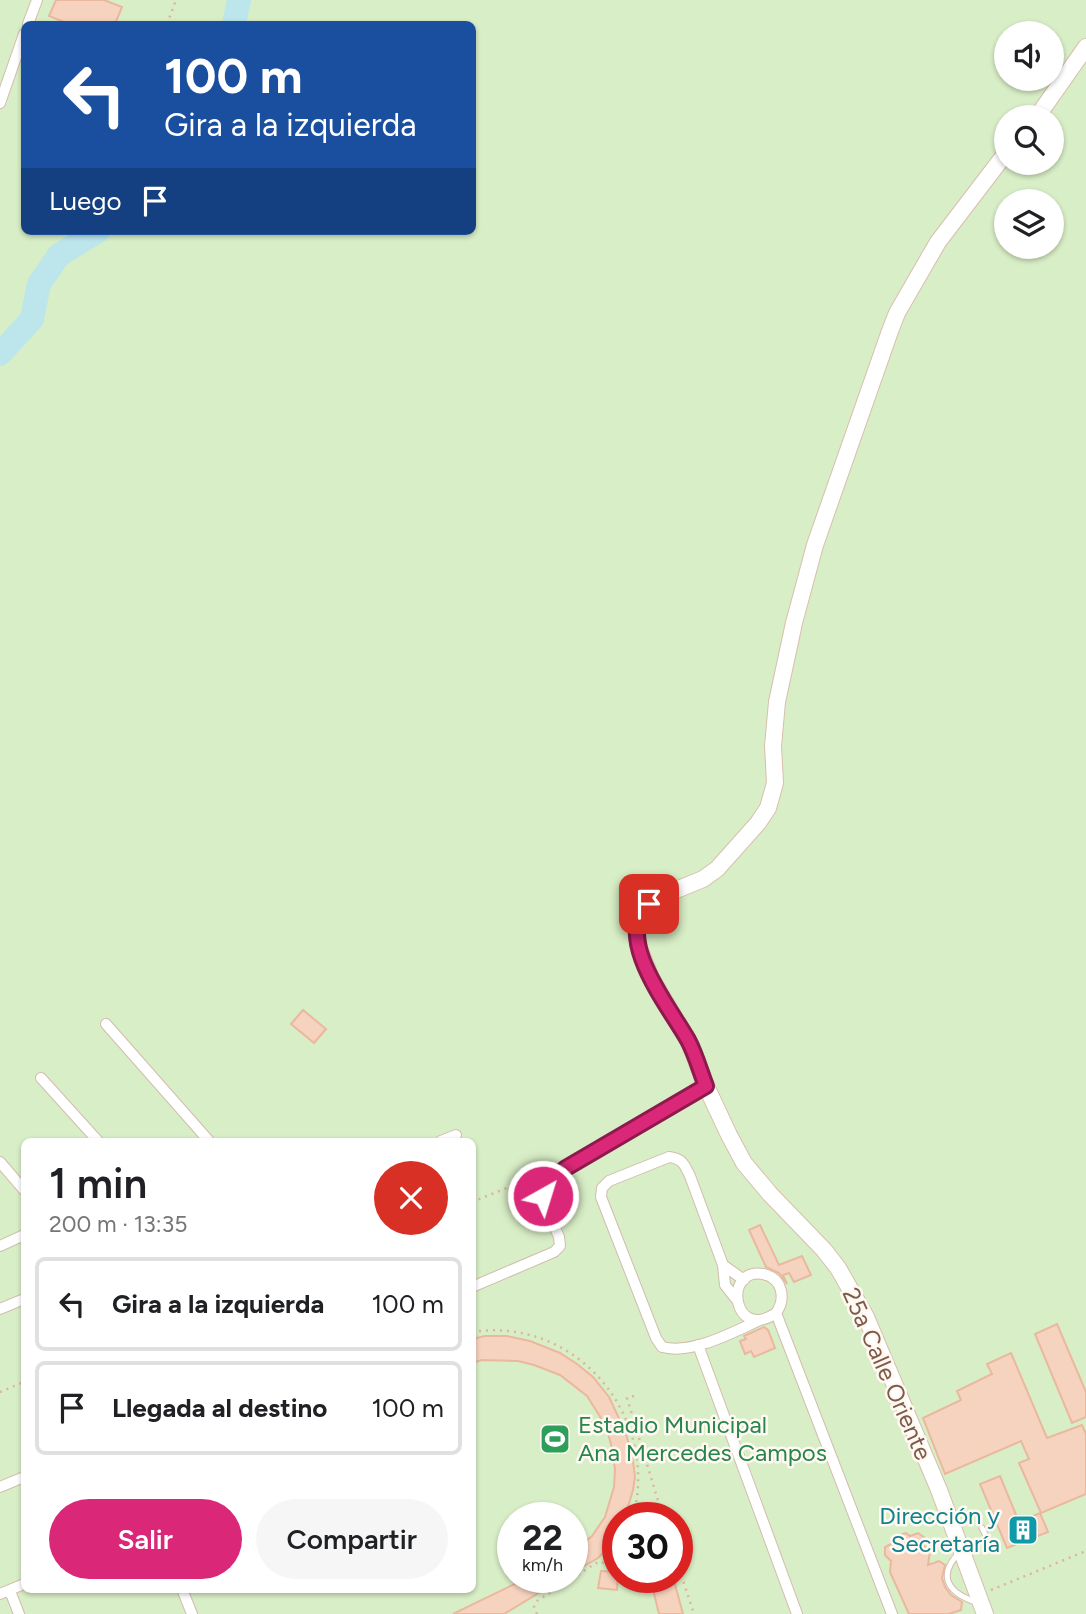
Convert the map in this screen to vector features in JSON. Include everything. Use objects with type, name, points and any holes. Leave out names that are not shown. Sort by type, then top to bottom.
[{"type":"street","points":[[29,21],[37,0]]},
{"type":"street","points":[[0,103],[21,43]]},
{"type":"street","points":[[1045,105],[1086,47]]},
{"type":"street","name":"25a Calle Oriente","points":[[982,1604],[939,1490],[858,1301],[824,1250],[749,1170],[732,1142],[690,1044],[642,959],[636,931],[643,909],[659,897],[703,879],[717,869],[768,808],[775,783],[777,702],[793,623],[815,545],[890,331],[897,313],[938,242],[994,169]]},
{"type":"street","points":[[106,1024],[206,1138]]},
{"type":"street","points":[[41,1078],[95,1138]]},
{"type":"street","points":[[476,1285],[554,1252],[560,1246],[559,1237],[544,1202],[544,1190],[552,1179],[566,1168],[706,1086]]},
{"type":"street","points":[[448,1138],[456,1135]]},
{"type":"street","points":[[726,1334],[733,1324],[737,1303],[737,1292],[744,1280],[757,1274],[776,1281],[782,1294],[780,1307],[769,1318],[698,1346],[673,1350],[662,1348],[601,1198],[602,1188],[609,1181],[669,1157],[678,1158],[690,1176],[723,1265],[725,1285],[737,1303],[744,1314],[751,1319],[760,1320]]},
{"type":"street","points":[[0,1162],[21,1186]]},
{"type":"street","points":[[0,1247],[21,1236]]},
{"type":"street","points":[[723,1265],[744,1280]]},
{"type":"street","points":[[0,1309],[21,1300]]},
{"type":"street","points":[[776,1313],[892,1614]]},
{"type":"street","points":[[698,1346],[797,1614]]},
{"type":"street","points":[[0,1487],[21,1478]]},
{"type":"street","points":[[19,1614],[5,1593],[21,1585]]},
{"type":"street","points":[[184,1593],[192,1614]]},
{"type":"lane","points":[[982,1528],[985,1534]]},
{"type":"lane","points":[[962,1550],[951,1562],[947,1579],[952,1590],[982,1604]]},
{"type":"path","points":[[168,21],[176,0]]},
{"type":"path","points":[[476,1200],[524,1181],[535,1190],[544,1190]]},
{"type":"path","points":[[476,1332],[504,1330],[543,1339],[572,1354],[601,1379],[623,1412],[635,1449],[639,1473],[636,1502]]},
{"type":"path","points":[[0,1392],[21,1382]]},
{"type":"path","points":[[634,1396],[627,1398],[658,1502]]},
{"type":"path","points":[[982,1604],[1086,1551]]},
{"type":"path","points":[[537,1614],[534,1607],[537,1601],[596,1563],[602,1564]]},
{"type":"path","points":[[687,1593],[694,1614]]},
{"type":"green space","points":[[0,0],[1086,0],[1086,1614],[0,1614]]},
{"type":"building","points":[[56,0],[104,0],[122,7],[116,21],[62,21],[49,16]]},
{"type":"building","points":[[303,1010],[326,1029],[314,1043],[291,1024]]},
{"type":"building","points":[[760,1225],[779,1265],[802,1256],[811,1275],[794,1282],[789,1273],[783,1275],[787,1284],[779,1273],[766,1267],[749,1230]]},
{"type":"building","points":[[1057,1324],[1086,1392],[1086,1417],[1072,1423],[1035,1334]]},
{"type":"building","points":[[764,1327],[768,1330],[775,1348],[754,1357],[751,1351],[745,1354],[740,1341],[746,1339],[744,1336]]},
{"type":"building","points":[[507,1336],[530,1341],[560,1353],[593,1377],[609,1397],[626,1433],[635,1477],[629,1502],[610,1502],[615,1469],[611,1444],[607,1430],[587,1396],[560,1375],[534,1365],[518,1361],[476,1362],[476,1338]]},
{"type":"building","points":[[1011,1353],[1047,1438],[1082,1425],[1086,1434],[1086,1494],[1041,1513],[1019,1463],[1029,1459],[1021,1441],[945,1474],[923,1418],[961,1400],[957,1391],[992,1374],[987,1364]]},
{"type":"building","points":[[1000,1476],[1019,1522],[1040,1513],[1048,1532],[1007,1548],[980,1484]]},
{"type":"building","points":[[602,1521],[602,1554],[588,1564],[588,1539]]},
{"type":"building","points":[[906,1533],[910,1536],[918,1533],[925,1538],[924,1546],[930,1551],[928,1565],[939,1561],[945,1565],[942,1578],[945,1587],[962,1602],[961,1610],[949,1614],[909,1614],[890,1572],[891,1561],[885,1555],[885,1547],[893,1543],[895,1536]]},
{"type":"building","points":[[601,1571],[602,1571],[602,1588],[598,1588]]},
{"type":"building","points":[[497,1593],[539,1593],[504,1614],[453,1614]]},
{"type":"building","points":[[654,1593],[677,1593],[683,1614],[659,1614]]},
{"type":"waterway","points":[[235,21],[239,0]]},
{"type":"waterway","points":[[0,354],[32,319],[39,284],[59,255],[92,235]]},
{"type":"place","name":"Estadio Municipal Ana Mercedes Campos","points":[[555,1439]]},
{"type":"place","name":"Dirección y Secretaría","points":[[1023,1530]]},
{"type":"route","points":[[543,1196],[547,1184],[566,1168],[706,1086],[690,1044],[642,959],[636,931],[643,909],[649,904]]}]
